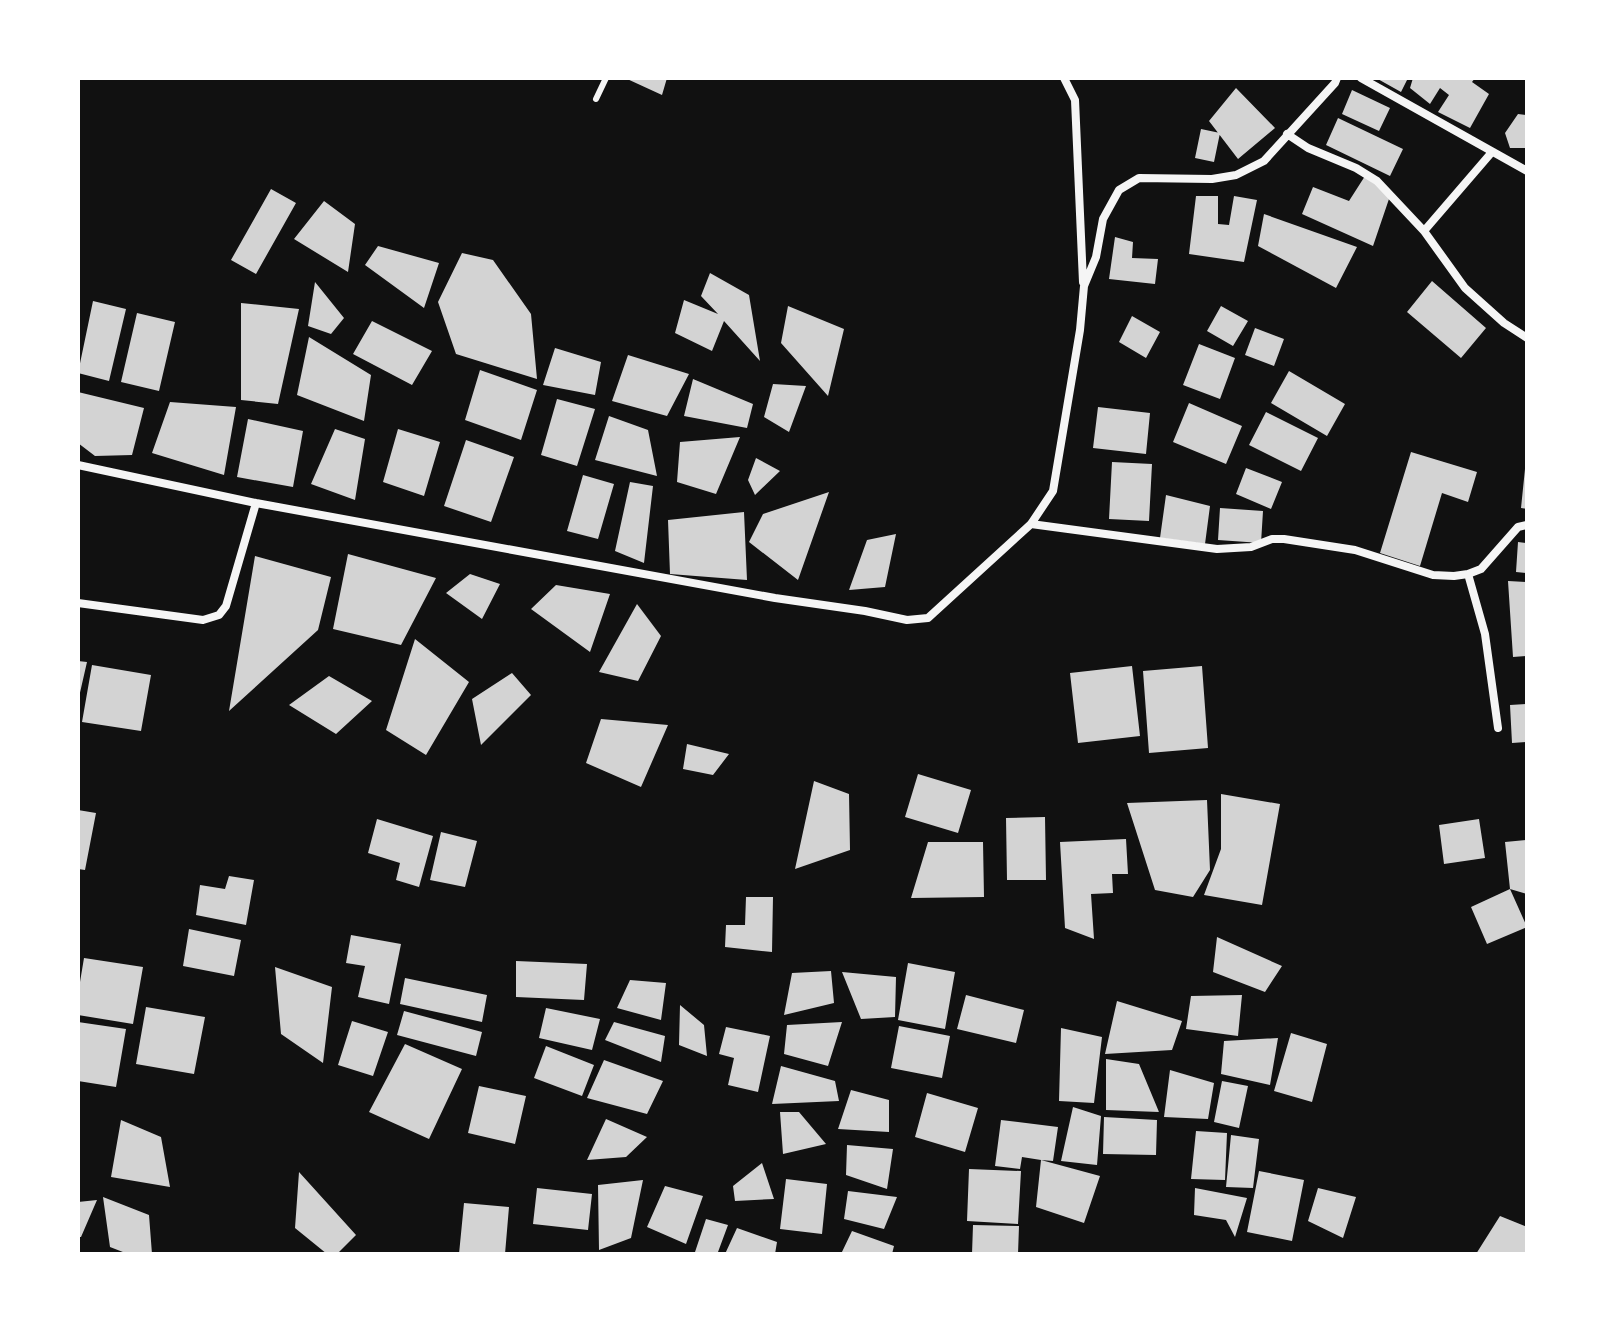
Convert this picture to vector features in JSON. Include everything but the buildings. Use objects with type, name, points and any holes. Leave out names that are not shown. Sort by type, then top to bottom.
[{"type":"street","points":[[78,465],[256,503],[759,595],[907,620],[928,618],[1031,524],[1053,491],[1080,330],[1084,286],[1075,100],[1064,78]]},
{"type":"street","points":[[1084,286],[1096,257],[1103,219],[1119,190],[1139,178],[1212,179],[1236,175],[1264,161],[1337,78]]},
{"type":"street","points":[[1361,78],[1527,171]]},
{"type":"street","points":[[1287,134],[1308,148],[1356,168],[1377,181],[1424,231],[1465,288],[1504,323],[1527,338]]},
{"type":"street","points":[[1424,231],[1492,152]]},
{"type":"street","points":[[78,603],[203,620],[219,615],[226,606],[256,503]]},
{"type":"street","points":[[1031,524],[1217,549],[1251,547],[1272,539],[1284,539],[1355,550],[1433,575],[1468,574],[1481,569],[1518,527],[1527,525]]},
{"type":"street","points":[[1468,574],[1485,634],[1498,728]]},
{"type":"lane","points":[[596,99],[606,78]]}]
